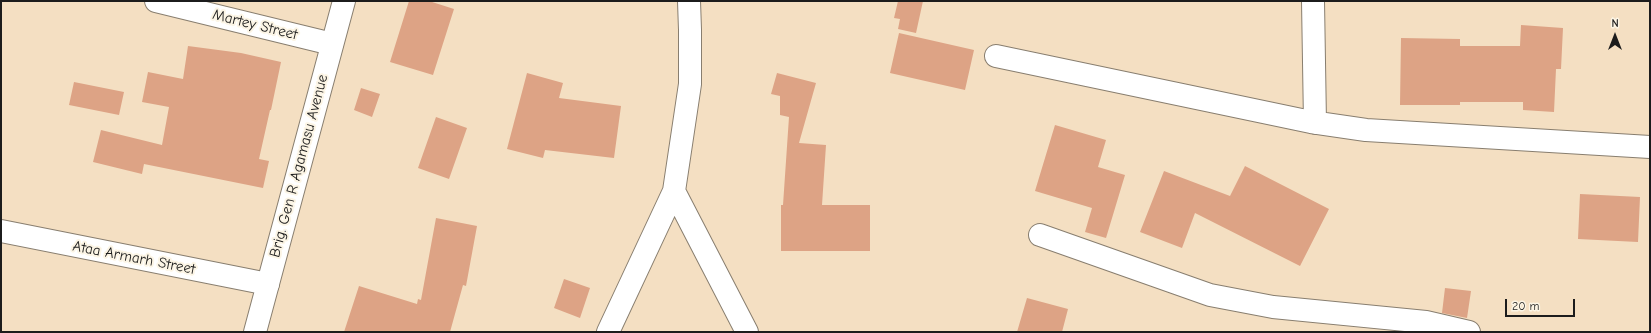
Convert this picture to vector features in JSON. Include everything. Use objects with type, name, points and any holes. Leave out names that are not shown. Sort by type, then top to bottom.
[{"type":"street","name":"Martey Street","points":[[156,1],[332,44]]},
{"type":"street","name":"Brig. Gen R Agamasu Avenue","points":[[255,332],[344,1]]},
{"type":"street","points":[[608,332],[674,191],[690,84],[689,1]]},
{"type":"street","points":[[1313,1],[1316,123]]},
{"type":"street","points":[[996,56],[1316,123],[1366,130],[1650,147]]},
{"type":"street","points":[[674,191],[747,332]]},
{"type":"street","name":"Ataa Armarh Street","points":[[1,231],[268,284]]},
{"type":"street","points":[[1040,235],[1210,295],[1273,307],[1426,322],[1469,332]]},
{"type":"building","points":[[409,1],[429,1],[454,9],[433,75],[390,62]]},
{"type":"building","points":[[898,1],[923,1],[916,33],[898,29],[900,19],[894,18]]},
{"type":"building","points":[[1521,25],[1563,28],[1561,69],[1556,69],[1554,112],[1523,110],[1523,102],[1460,102],[1460,105],[1400,105],[1401,38],[1460,39],[1460,46],[1520,46]]},
{"type":"building","points":[[899,33],[974,50],[965,90],[890,73]]},
{"type":"building","points":[[188,46],[241,53],[281,62],[259,159],[269,161],[263,188],[144,164],[142,174],[93,162],[101,130],[162,145],[169,107],[142,102],[148,72],[183,79]]},
{"type":"building","points":[[527,73],[563,83],[559,98],[621,106],[614,158],[545,150],[543,158],[507,149]]},
{"type":"building","points":[[777,73],[816,83],[799,143],[826,145],[822,205],[870,205],[870,251],[781,251],[781,205],[783,205],[789,117],[780,115],[780,96],[771,94]]},
{"type":"building","points":[[74,82],[124,92],[119,115],[69,105]]},
{"type":"building","points":[[361,88],[380,94],[372,117],[354,110]]},
{"type":"building","points":[[436,117],[467,128],[449,179],[418,168]]},
{"type":"building","points":[[1055,125],[1106,140],[1098,167],[1125,175],[1106,238],[1085,232],[1092,208],[1035,191]]},
{"type":"building","points":[[1245,166],[1329,209],[1300,266],[1195,213],[1182,248],[1140,232],[1164,171],[1230,196]]},
{"type":"building","points":[[1580,194],[1640,197],[1638,242],[1578,239]]},
{"type":"building","points":[[436,218],[477,226],[466,286],[463,285],[450,332],[344,332],[359,286],[417,304],[418,299],[421,300]]},
{"type":"building","points":[[564,279],[590,288],[580,318],[554,308]]},
{"type":"building","points":[[1445,288],[1471,291],[1467,318],[1442,313]]},
{"type":"building","points":[[1027,298],[1068,309],[1062,332],[1017,332]]}]
